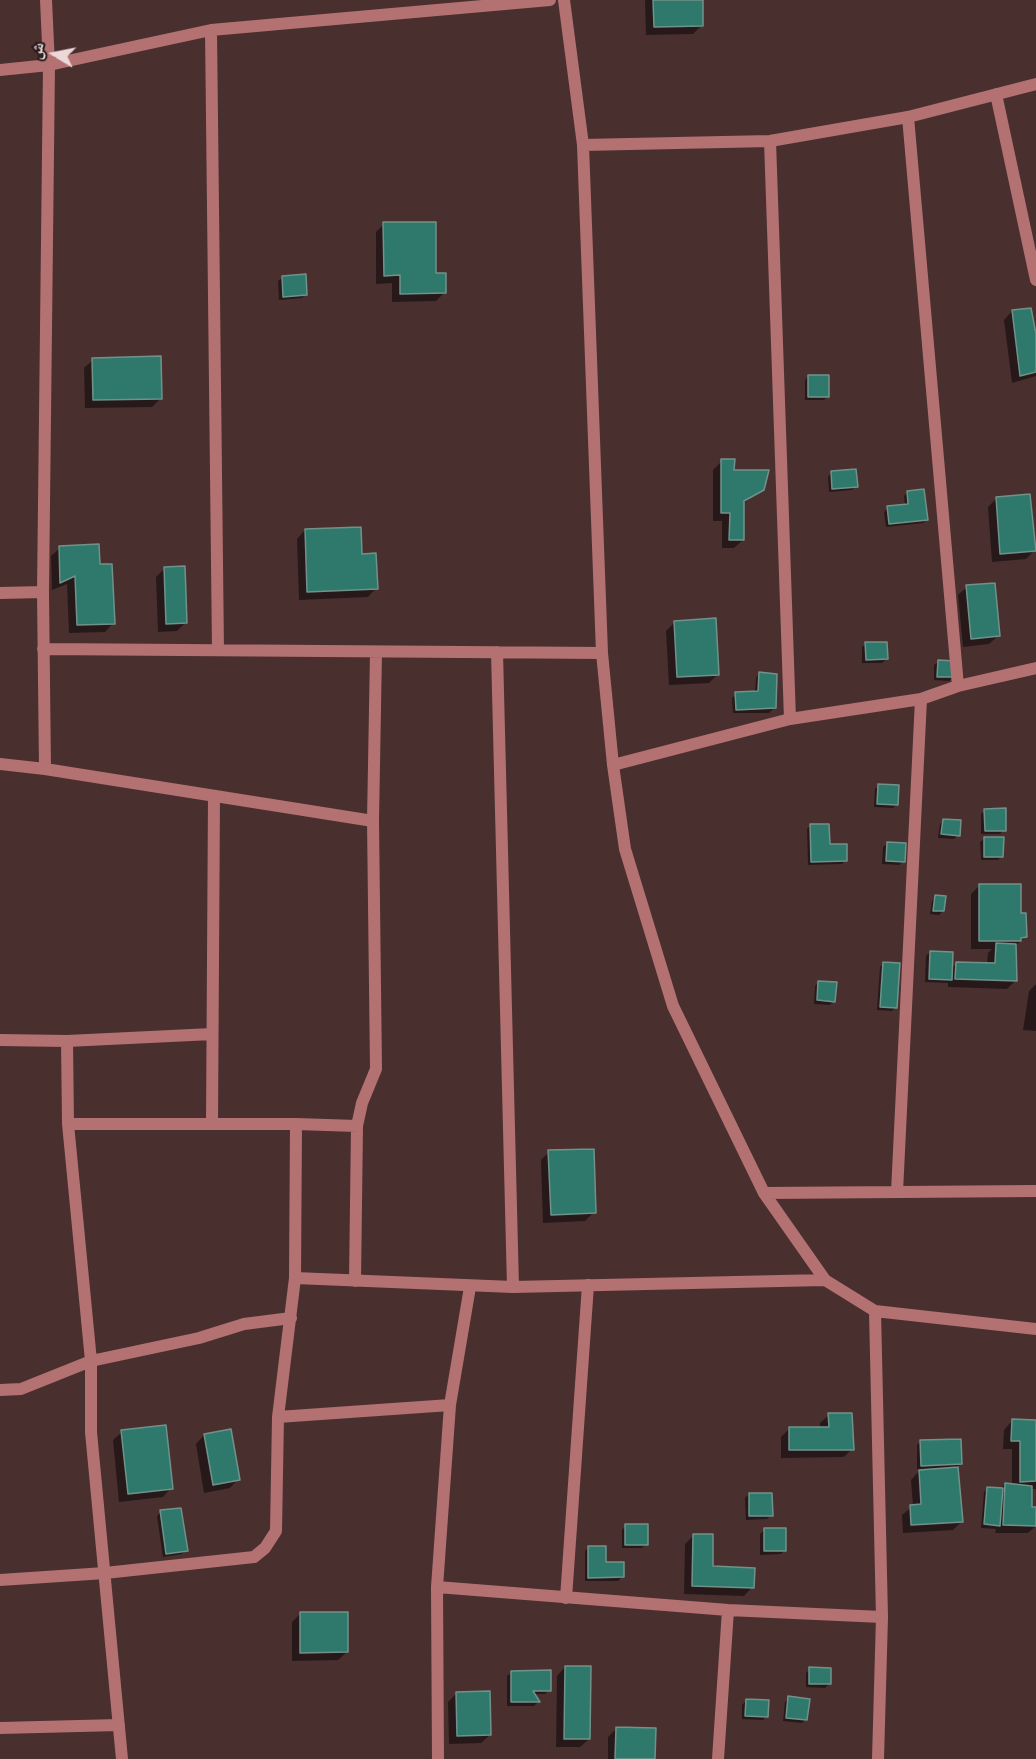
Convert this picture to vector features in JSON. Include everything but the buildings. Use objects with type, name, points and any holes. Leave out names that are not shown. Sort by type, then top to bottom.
[{"type":"street","points":[[45,769],[43,592],[49,64],[46,0]]},
{"type":"street","points":[[0,70],[49,64],[211,30],[550,0]]},
{"type":"street","points":[[564,0],[583,145],[602,653],[613,765],[625,849],[673,1006],[764,1192],[825,1280],[875,1311],[1036,1329]]},
{"type":"street","points":[[211,30],[218,650]]},
{"type":"street","points":[[583,145],[770,141],[908,117],[1036,84]]},
{"type":"street","points":[[996,94],[1036,280]]},
{"type":"street","points":[[908,117],[958,686]]},
{"type":"street","points":[[770,141],[790,719]]},
{"type":"street","points":[[0,593],[43,592]]},
{"type":"street","points":[[43,649],[602,653]]},
{"type":"street","points":[[355,1281],[357,1126],[362,1103],[375,1069],[373,822],[376,652]]},
{"type":"street","points":[[497,652],[513,1287]]},
{"type":"street","points":[[613,765],[790,719],[921,699],[958,686],[1036,668]]},
{"type":"street","points":[[897,1192],[921,699]]},
{"type":"street","points":[[0,764],[45,769],[373,822]]},
{"type":"street","points":[[212,1123],[214,796]]},
{"type":"street","points":[[0,1040],[67,1041],[212,1034]]},
{"type":"street","points":[[67,1041],[68,1124],[92,1361],[92,1432],[122,1759]]},
{"type":"street","points":[[68,1124],[212,1123],[357,1126]]},
{"type":"street","points":[[0,1580],[105,1573],[254,1557],[265,1548],[276,1531],[278,1417],[296,1278],[296,1124]]},
{"type":"street","points":[[764,1192],[1036,1191]]},
{"type":"street","points":[[296,1278],[470,1287],[825,1280]]},
{"type":"street","points":[[566,1598],[588,1285]]},
{"type":"street","points":[[438,1759],[437,1587],[450,1406],[470,1287]]},
{"type":"street","points":[[875,1311],[882,1617],[878,1759]]},
{"type":"street","points":[[0,1390],[21,1389],[92,1361],[199,1338],[244,1324],[291,1318]]},
{"type":"street","points":[[278,1417],[450,1406]]},
{"type":"street","points":[[437,1587],[728,1610],[882,1617]]},
{"type":"street","points":[[718,1759],[728,1610]]},
{"type":"street","points":[[0,1728],[119,1725]]}]
